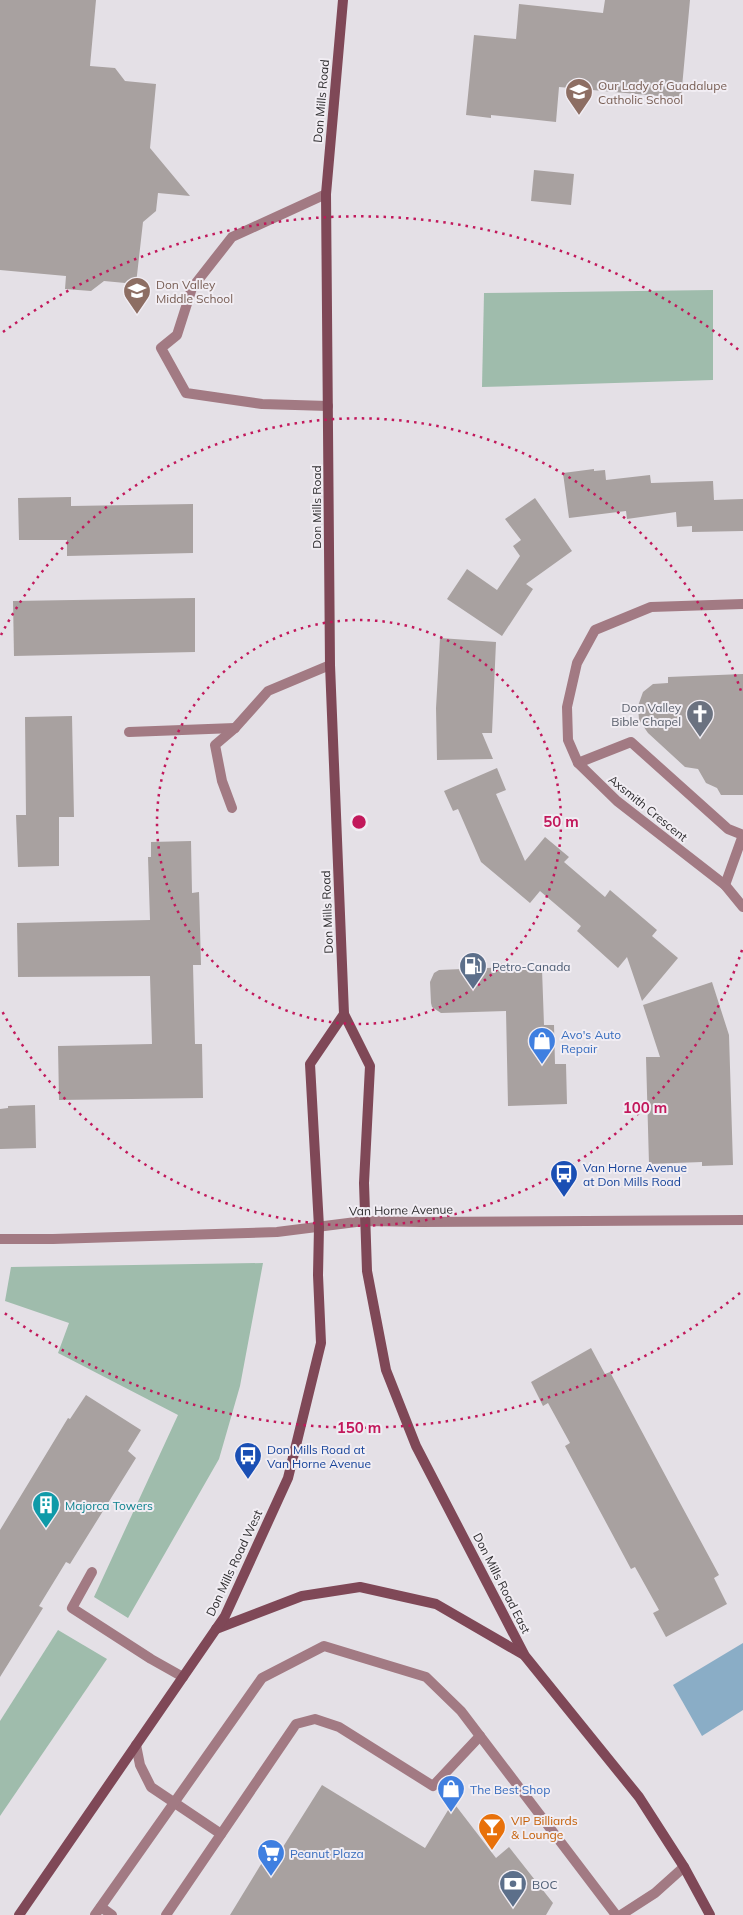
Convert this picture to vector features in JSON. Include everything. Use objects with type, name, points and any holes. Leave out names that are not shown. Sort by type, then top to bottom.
[{"type":"main road","name":"Don Mills Road","points":[[342,0],[326,194],[330,665],[344,1014],[370,1066],[364,1221]]},
{"type":"main road","points":[[319,1227],[310,1064],[344,1014]]},
{"type":"main road","name":"Don Mills Road East","points":[[364,1221],[367,1271],[386,1370],[416,1446],[525,1656],[639,1797],[684,1867],[710,1915]]},
{"type":"main road","name":"Don Mills Road West","points":[[19,1915],[225,1616],[288,1478],[321,1343],[318,1275],[319,1227]]},
{"type":"main road","points":[[216,1630],[302,1596],[360,1587],[436,1604],[525,1656]]},
{"type":"street","points":[[326,194],[232,237],[192,288],[176,335],[161,348],[186,393],[262,404],[328,406]]},
{"type":"street","name":"Axsmith Crescent","points":[[743,604],[651,607],[595,630],[577,663],[567,707],[568,740],[578,763],[617,801],[725,885],[743,907]]},
{"type":"street","points":[[232,808],[222,781],[216,745],[236,728],[268,691],[330,665]]},
{"type":"street","points":[[129,732],[236,728]]},
{"type":"street","points":[[578,763],[631,742],[728,828],[743,835],[725,885]]},
{"type":"street","name":"Van Horne Avenue","points":[[0,1239],[277,1232],[364,1221],[743,1220]]},
{"type":"street","points":[[92,1572],[72,1608],[151,1659],[183,1677]]},
{"type":"street","points":[[112,1915],[98,1911],[262,1678],[324,1646],[426,1677],[462,1711],[616,1915]]},
{"type":"street","points":[[166,1915],[296,1724],[315,1720],[339,1726],[433,1786],[480,1736]]},
{"type":"street","points":[[136,1745],[140,1765],[151,1787],[221,1834]]},
{"type":"street","points":[[621,1915],[655,1893],[684,1867]]},
{"type":"green space","points":[[713,290],[713,380],[482,387],[484,293]]},
{"type":"green space","points":[[263,1263],[240,1386],[219,1459],[128,1618],[94,1597],[178,1415],[58,1353],[69,1323],[5,1301],[11,1267]]},
{"type":"green space","points":[[58,1630],[107,1659],[0,1816],[0,1721]]},
{"type":"water","points":[[743,1643],[743,1710],[702,1736],[673,1685]]},
{"type":"building","points":[[0,0],[96,0],[90,66],[115,68],[125,81],[156,84],[150,148],[190,196],[158,193],[156,211],[143,222],[136,284],[104,281],[91,291],[65,289],[66,276],[0,270]]},
{"type":"building","points":[[605,0],[690,0],[681,98],[559,87],[556,122],[491,115],[491,118],[466,115],[474,35],[516,39],[519,4],[603,13]]},
{"type":"building","points":[[534,170],[574,174],[571,205],[531,201]]},
{"type":"building","points":[[594,469],[594,471],[605,470],[606,480],[650,475],[651,483],[713,481],[714,500],[743,499],[743,531],[692,532],[692,526],[677,527],[676,512],[627,519],[626,511],[569,518],[563,473]]},
{"type":"building","points":[[71,497],[71,506],[193,504],[193,553],[67,556],[67,540],[19,540],[18,498]]},
{"type":"building","points":[[535,498],[572,551],[526,584],[533,589],[502,636],[447,599],[467,569],[497,590],[520,556],[513,546],[521,540],[505,519]]},
{"type":"building","points":[[195,598],[195,652],[14,656],[13,601]]},
{"type":"building","points":[[440,638],[496,642],[492,733],[482,733],[493,759],[437,760],[436,708]]},
{"type":"building","name":"Don Valley Bible Chapel","points":[[743,674],[743,795],[721,795],[717,788],[706,783],[698,769],[685,767],[648,733],[639,720],[638,706],[643,692],[653,684],[668,683],[668,677]]},
{"type":"building","points":[[72,716],[74,817],[59,817],[59,866],[18,867],[16,815],[26,815],[25,717]]},
{"type":"building","points":[[497,768],[506,790],[496,794],[525,861],[545,837],[569,857],[564,862],[605,897],[610,890],[657,930],[652,936],[678,958],[642,1001],[627,957],[618,968],[577,931],[581,926],[540,891],[530,903],[481,862],[458,809],[453,811],[444,791]]},
{"type":"building","points":[[191,841],[192,893],[199,892],[201,965],[193,965],[195,1044],[202,1044],[203,1098],[59,1100],[58,1046],[152,1044],[150,976],[18,977],[17,923],[150,920],[148,857],[151,857],[151,842]]},
{"type":"building","points":[[511,967],[517,970],[542,969],[544,1025],[554,1025],[555,1064],[566,1064],[567,1104],[508,1106],[506,1011],[441,1013],[432,1007],[430,982],[434,973],[439,970]]},
{"type":"building","points":[[712,982],[729,1035],[733,1165],[702,1166],[702,1162],[649,1164],[646,1057],[660,1057],[643,1005]]},
{"type":"building","points":[[35,1105],[36,1148],[0,1149],[0,1109],[8,1108],[8,1106]]},
{"type":"building","points":[[591,1348],[605,1374],[610,1372],[719,1575],[714,1578],[727,1604],[666,1637],[653,1613],[659,1610],[635,1567],[631,1569],[565,1446],[570,1443],[548,1403],[543,1406],[531,1382]]},
{"type":"building","name":"Majorca Towers","points":[[86,1395],[141,1430],[128,1451],[136,1458],[70,1564],[66,1562],[39,1606],[43,1608],[0,1677],[0,1530],[68,1418],[70,1419]]},
{"type":"building","points":[[322,1785],[425,1848],[453,1802],[496,1858],[509,1847],[553,1903],[546,1915],[230,1915],[263,1861],[271,1866]]},
{"type":"place","name":"Our Lady of Guadalupe Catholic School","points":[[579,116]]},
{"type":"place","name":"Don Valley Middle School","points":[[137,315]]},
{"type":"place","name":"Don Valley Bible Chapel","points":[[700,738]]},
{"type":"place","name":"Petro-Canada","points":[[473,990]]},
{"type":"place","name":"Avo's Auto Repair","points":[[542,1065]]},
{"type":"place","name":"Van Horne Avenue at Don Mills Road","points":[[564,1198]]},
{"type":"place","name":"Don Mills Road at Van Horne Avenue","points":[[248,1480]]},
{"type":"place","name":"Majorca Towers","points":[[46,1529]]},
{"type":"place","name":"The Best Shop","points":[[451,1813]]},
{"type":"place","name":"VIP Billiards & Lounge","points":[[492,1851]]},
{"type":"place","name":"Peanut Plaza","points":[[271,1877]]},
{"type":"place","name":"BOC","points":[[513,1908]]}]
